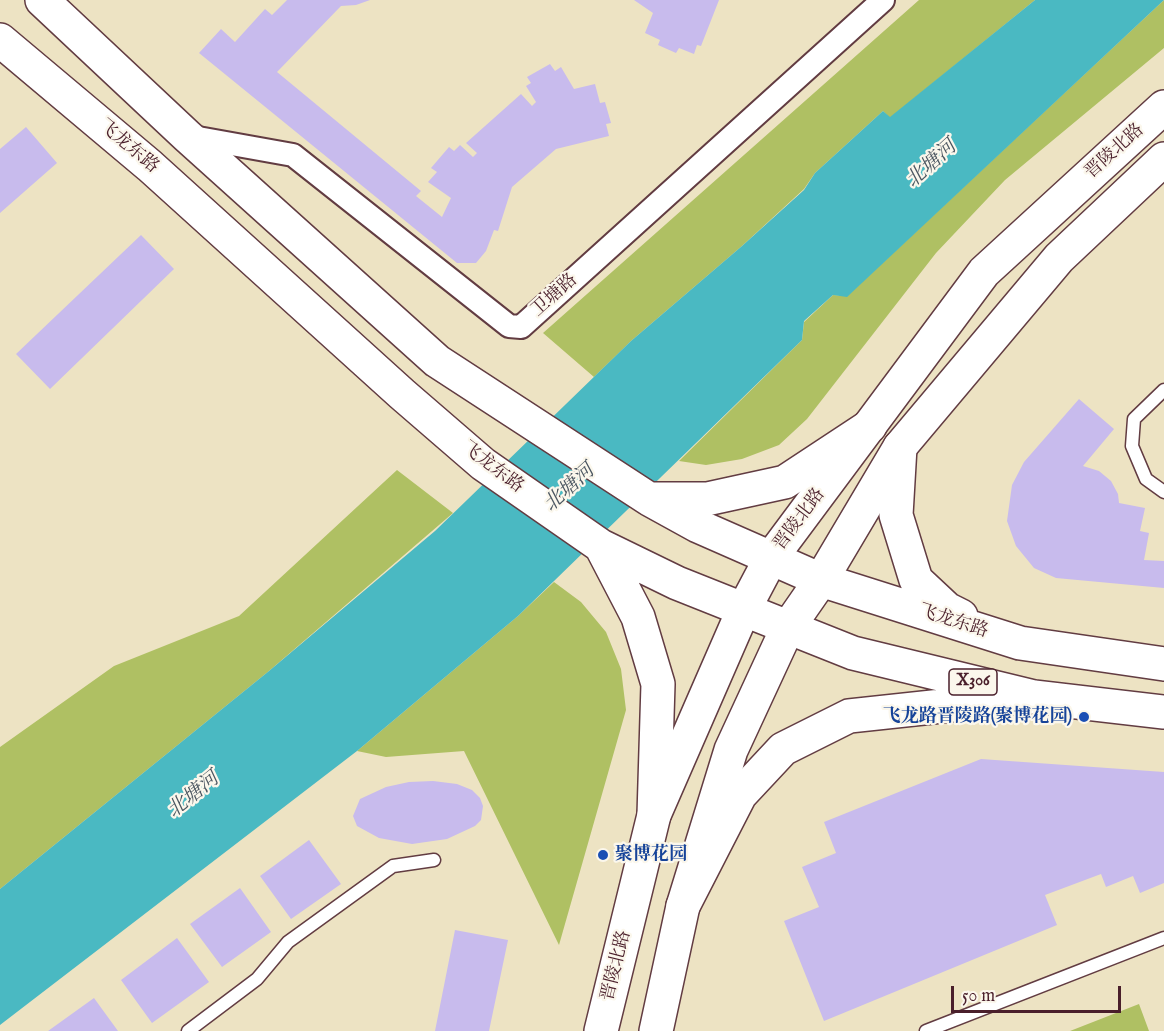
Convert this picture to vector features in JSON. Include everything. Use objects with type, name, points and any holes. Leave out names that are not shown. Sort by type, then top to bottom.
[{"type":"main road","name":"飞龙东路","points":[[42,0],[187,136],[437,361],[649,499],[698,526],[821,580],[1020,643],[1164,664]]},
{"type":"main road","name":"飞龙东路","points":[[0,40],[150,166],[402,394],[483,464],[600,546],[677,583],[787,629],[853,653],[1034,697],[1164,712]]},
{"type":"main road","name":"晋陵北路","points":[[601,1031],[654,815],[744,611],[771,558],[984,272],[1164,107]]},
{"type":"main road","name":"晋陵北路","points":[[656,1031],[683,906],[731,750],[787,629],[821,580],[900,447],[1059,258],[1164,159]]},
{"type":"main road","points":[[649,499],[707,499],[785,482],[870,426]]},
{"type":"main road","points":[[900,447],[896,515],[916,580],[947,609],[1020,643]]},
{"type":"main road","points":[[600,546],[638,616],[658,684],[654,815]]},
{"type":"main road","points":[[683,906],[740,795],[783,749],[849,717],[1034,697]]},
{"type":"street","name":"卫塘路","points":[[187,136],[293,155],[509,327],[521,327],[883,0]]},
{"type":"lane","points":[[1164,390],[1134,419],[1132,446],[1146,479],[1164,492]]},
{"type":"lane","points":[[188,1031],[257,979],[288,942],[393,866],[434,860]]},
{"type":"lane","points":[[926,1031],[1164,938]]},
{"type":"green space","points":[[919,0],[1035,0],[890,118],[883,111],[815,173],[804,189],[742,246],[631,341],[594,377],[543,333]]},
{"type":"green space","points":[[1164,0],[1164,48],[1005,180],[936,253],[807,419],[779,445],[742,459],[706,465],[679,461],[802,340],[804,322],[833,295],[847,296]]},
{"type":"green space","points":[[397,470],[453,513],[269,671],[0,889],[0,747],[114,666],[239,616]]},
{"type":"green space","points":[[554,582],[581,602],[606,632],[621,669],[626,710],[559,945],[464,751],[386,757],[357,751],[518,616]]},
{"type":"green space","points":[[1139,1004],[1149,1031],[1070,1031]]},
{"type":"water","name":"北塘河","points":[[1035,0],[1164,0],[847,297],[833,295],[804,321],[802,340],[518,616],[357,751],[0,1025],[0,889],[269,671],[435,531],[631,341],[804,190],[815,173],[883,111],[890,117]]},
{"type":"building","points":[[287,0],[370,0],[356,5],[341,6],[277,72],[421,191],[416,196],[442,217],[451,198],[428,182],[437,172],[431,168],[449,147],[454,151],[460,145],[473,157],[477,153],[466,143],[521,94],[532,106],[536,102],[526,86],[531,83],[527,77],[550,64],[555,71],[561,67],[574,89],[595,84],[600,103],[605,102],[611,123],[606,124],[609,136],[556,149],[512,187],[498,231],[494,230],[486,251],[476,263],[457,263],[199,53],[221,29],[235,42],[265,9],[272,15]]},
{"type":"building","points":[[634,0],[719,0],[701,46],[697,45],[694,54],[679,48],[676,53],[658,45],[660,40],[645,33],[653,13]]},
{"type":"building","points":[[26,127],[57,163],[0,213],[0,149]]},
{"type":"building","points":[[141,235],[174,269],[50,389],[16,354]]},
{"type":"building","points":[[1079,399],[1114,429],[1083,466],[1099,471],[1111,481],[1118,494],[1119,503],[1145,508],[1140,531],[1149,533],[1144,560],[1164,561],[1164,588],[1056,578],[1034,568],[1016,546],[1007,521],[1012,485],[1024,462]]},
{"type":"building","points":[[981,759],[1164,772],[1164,883],[1140,893],[1133,876],[1106,887],[1101,874],[1045,895],[1057,925],[824,1021],[784,921],[819,907],[802,867],[836,853],[824,822]]},
{"type":"building","points":[[433,781],[457,784],[472,790],[480,798],[483,806],[481,820],[475,826],[447,839],[412,844],[379,838],[357,826],[353,816],[360,799],[386,787],[409,782]]},
{"type":"building","points":[[309,840],[341,884],[291,919],[260,876]]},
{"type":"building","points":[[240,888],[271,932],[222,967],[190,924]]},
{"type":"building","points":[[455,930],[508,940],[489,1031],[435,1031]]},
{"type":"building","points":[[177,938],[209,982],[152,1023],[121,980]]},
{"type":"building","points":[[94,998],[118,1031],[48,1031]]},
{"type":"place","name":"飞龙路晋陵路(聚博花园)","points":[[1084,717]]},
{"type":"place","name":"聚博花园","points":[[603,855]]}]
